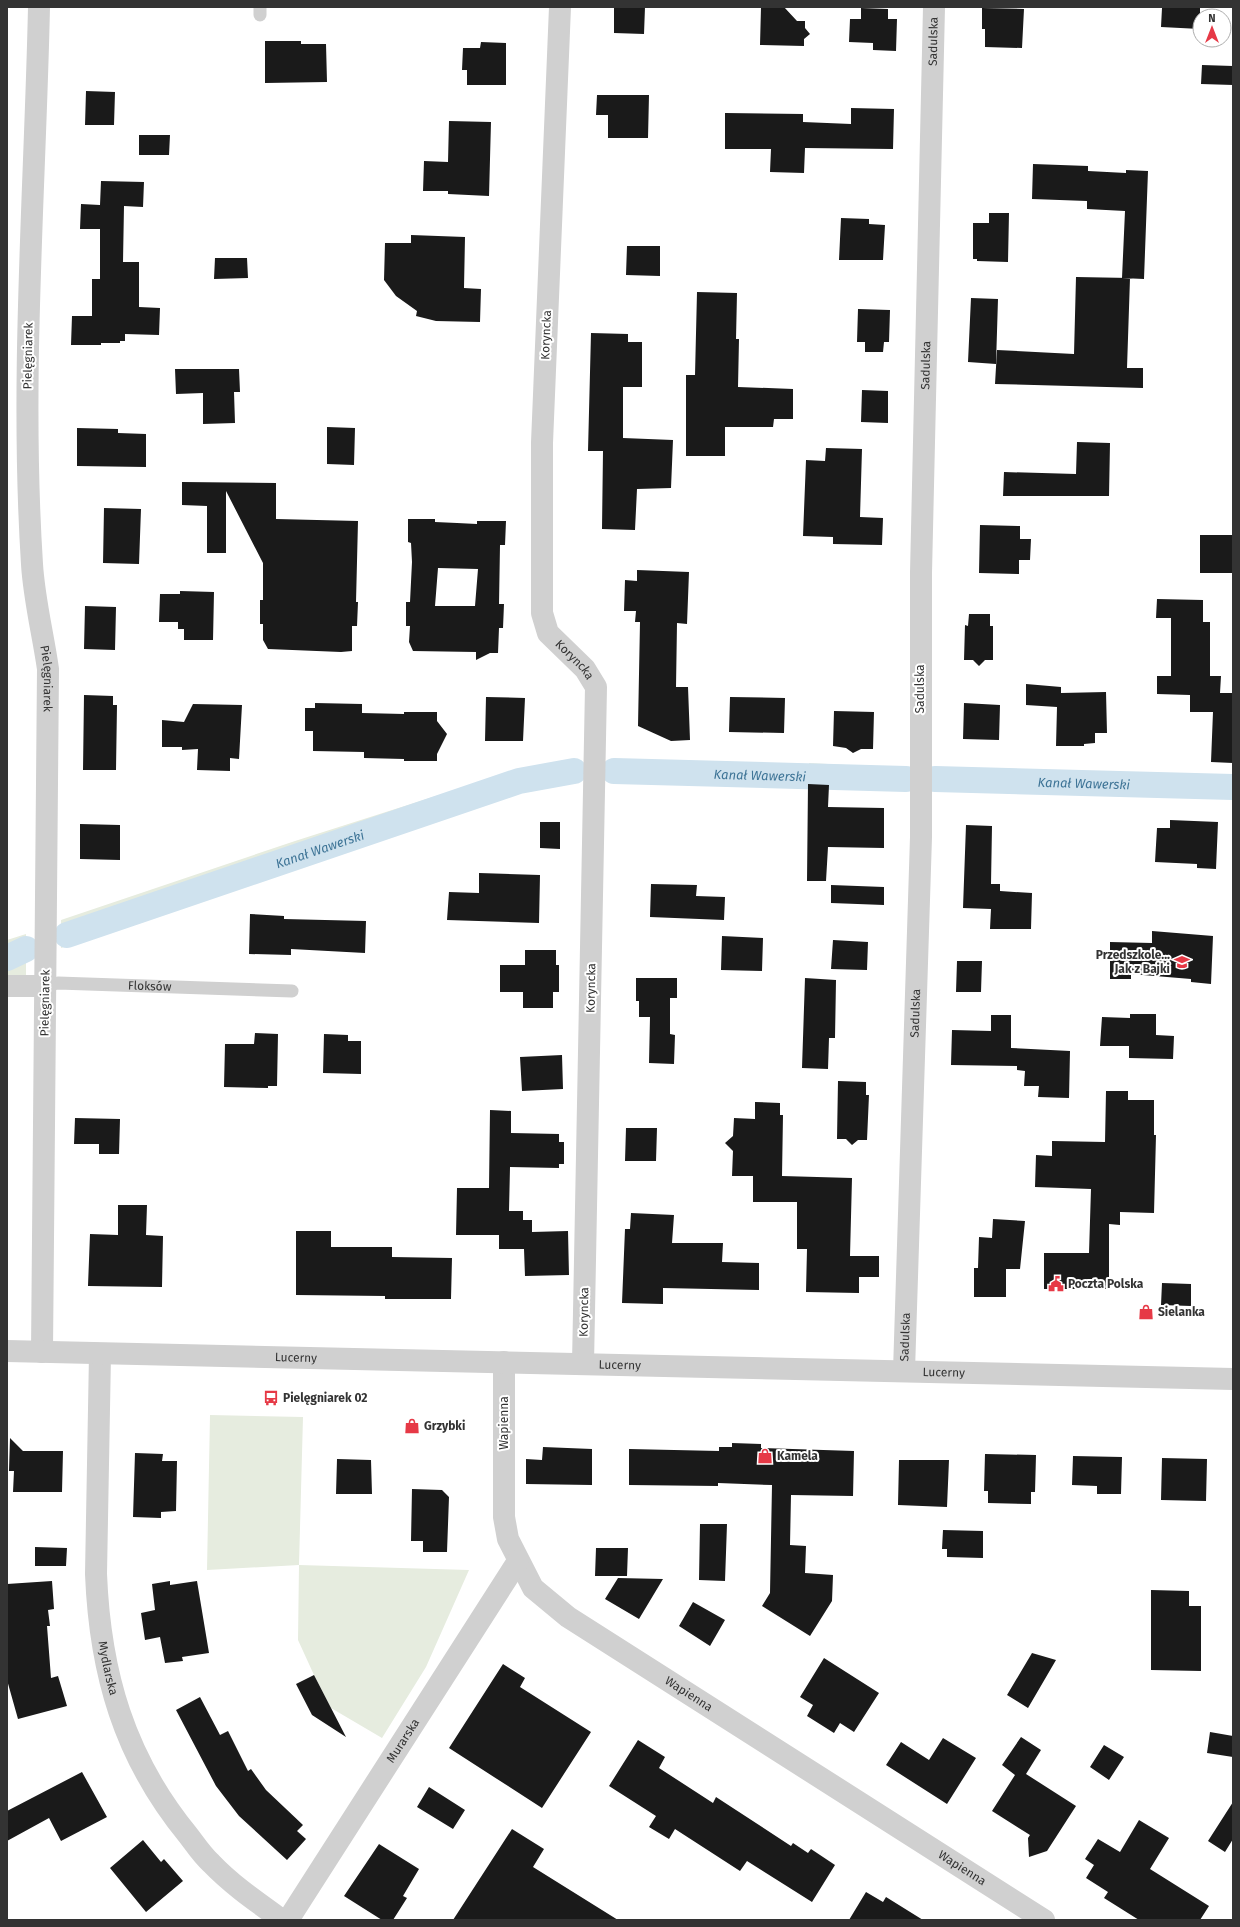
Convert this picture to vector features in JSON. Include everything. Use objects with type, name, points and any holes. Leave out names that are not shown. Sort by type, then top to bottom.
[{"type":"street","name":"Pielęgniarek","points":[[39,7],[27,364],[27,456],[32,566],[48,669],[42,1352]]},
{"type":"street","name":"Koryncka","points":[[560,7],[542,443],[542,613],[548,633],[585,669],[596,687],[583,1364]]},
{"type":"street","name":"Sadulska","points":[[904,1371],[921,837],[921,573],[934,7]]},
{"type":"street","name":"Floksów","points":[[7,986],[45,986]]},
{"type":"street","name":"Lucerny","points":[[7,1351],[1233,1379]]},
{"type":"street","name":"Mydlarska","points":[[100,1354],[96,1574],[97,1601],[100,1632],[109,1680],[124,1727],[145,1772],[172,1816],[210,1863],[244,1893],[282,1920]]},
{"type":"street","name":"Wapienna","points":[[504,1362],[504,1517],[508,1539],[533,1588],[568,1617],[1044,1920]]},
{"type":"street","name":"Murarska","points":[[288,1920],[518,1561]]},
{"type":"lane","name":"Floksów","points":[[45,986],[58,983],[292,991]]},
{"type":"shaded area","points":[[612,760],[809,767],[809,763],[902,768],[902,786],[612,782]]},
{"type":"shaded area","points":[[571,764],[583,764],[583,779],[571,779],[521,788],[384,838],[61,948],[61,920],[295,841],[436,796],[519,772]]},
{"type":"shaded area","points":[[935,767],[1233,778],[1233,794],[1135,792],[1134,797],[934,789]]},
{"type":"shaded area","points":[[26,934],[26,979],[7,979],[7,940]]},
{"type":"shaded area","points":[[210,1415],[303,1417],[299,1565],[207,1570]]},
{"type":"shaded area","points":[[299,1565],[469,1570],[426,1667],[382,1738],[331,1708],[314,1675],[298,1640]]},
{"type":"building","points":[[614,7],[645,7],[644,34],[614,33]]},
{"type":"building","points":[[761,7],[784,7],[797,21],[805,21],[805,28],[810,34],[804,39],[804,46],[760,45]]},
{"type":"building","points":[[1200,7],[1192,8],[1192,29],[1161,27],[1162,8]]},
{"type":"building","points":[[861,8],[888,9],[888,19],[897,19],[896,51],[873,50],[873,43],[849,42],[850,19],[861,19]]},
{"type":"building","points":[[982,8],[1024,9],[1022,48],[985,47],[985,29],[982,29]]},
{"type":"building","points":[[265,41],[301,41],[301,44],[326,44],[327,82],[265,83]]},
{"type":"building","points":[[481,42],[506,43],[506,85],[467,85],[467,70],[462,70],[463,48],[480,48]]},
{"type":"building","points":[[1202,65],[1233,66],[1233,85],[1201,84]]},
{"type":"building","points":[[86,91],[115,92],[114,125],[85,125]]},
{"type":"building","points":[[597,95],[649,95],[648,138],[608,138],[608,115],[596,115]]},
{"type":"building","points":[[851,108],[894,109],[893,149],[805,148],[804,173],[770,172],[771,149],[725,149],[725,113],[803,114],[803,122],[851,124]]},
{"type":"building","points":[[449,121],[491,122],[489,196],[448,194],[448,191],[423,191],[424,161],[448,162]]},
{"type":"building","points":[[139,135],[170,135],[169,155],[139,155]]},
{"type":"building","points":[[1033,164],[1088,166],[1088,171],[1126,173],[1126,170],[1148,171],[1144,279],[1122,278],[1125,211],[1087,209],[1087,201],[1032,199]]},
{"type":"building","points":[[101,181],[144,182],[143,207],[124,206],[123,262],[139,262],[139,307],[160,308],[159,335],[125,334],[125,341],[120,341],[120,343],[101,343],[101,345],[71,345],[72,316],[92,316],[92,279],[100,279],[100,229],[80,229],[81,204],[100,205]]},
{"type":"building","points":[[989,213],[1009,213],[1008,262],[977,261],[977,259],[973,259],[973,223],[989,223]]},
{"type":"building","points":[[841,218],[869,219],[869,224],[885,225],[883,260],[839,260]]},
{"type":"building","points":[[411,235],[465,237],[464,288],[481,289],[480,322],[436,321],[416,316],[417,311],[396,296],[384,280],[385,243],[411,243]]},
{"type":"building","points":[[627,246],[660,246],[660,276],[626,275]]},
{"type":"building","points":[[215,258],[247,258],[248,278],[214,279]]},
{"type":"building","points":[[1076,277],[1130,278],[1127,368],[1143,368],[1143,388],[995,384],[997,350],[1074,354]]},
{"type":"building","points":[[697,292],[737,293],[736,339],[739,339],[738,387],[793,389],[793,419],[774,419],[773,427],[725,427],[725,456],[686,456],[686,375],[695,375]]},
{"type":"building","points":[[971,298],[998,299],[996,364],[968,362]]},
{"type":"building","points":[[858,309],[890,310],[889,342],[884,342],[883,352],[865,352],[865,342],[857,342]]},
{"type":"building","points":[[591,333],[628,334],[628,342],[642,342],[642,387],[623,387],[623,438],[673,440],[671,488],[637,489],[635,530],[602,529],[603,451],[588,451]]},
{"type":"building","points":[[175,369],[239,369],[240,392],[234,392],[235,423],[203,424],[203,393],[176,394]]},
{"type":"building","points":[[862,390],[888,391],[888,423],[861,422]]},
{"type":"building","points":[[327,427],[355,428],[354,465],[327,464]]},
{"type":"building","points":[[77,428],[118,429],[118,433],[146,434],[146,467],[77,466]]},
{"type":"building","points":[[1077,442],[1110,443],[1109,496],[1003,496],[1004,472],[1076,474]]},
{"type":"building","points":[[826,448],[862,449],[860,517],[883,518],[882,545],[833,544],[833,537],[803,536],[806,460],[825,461]]},
{"type":"building","points":[[182,482],[276,483],[276,519],[358,521],[356,602],[358,602],[357,626],[352,626],[352,651],[341,652],[268,649],[263,640],[263,624],[260,624],[260,600],[263,600],[263,563],[226,491],[226,553],[207,553],[207,506],[182,505]]},
{"type":"building","points":[[104,508],[141,509],[139,564],[103,563]]},
{"type":"building","points":[[408,519],[435,519],[435,522],[477,524],[477,521],[506,521],[505,545],[500,545],[499,604],[504,604],[503,628],[499,628],[498,653],[490,653],[476,660],[476,652],[413,651],[409,642],[410,626],[406,626],[406,602],[410,602],[412,562],[411,543],[408,542]],"holes":[[[438,568],[478,569],[475,606],[435,606]]]},
{"type":"building","points":[[980,525],[1020,526],[1020,539],[1031,539],[1030,560],[1019,560],[1019,574],[979,573]]},
{"type":"building","points":[[1200,535],[1233,535],[1233,573],[1200,573]]},
{"type":"building","points":[[637,570],[689,572],[687,624],[677,623],[676,687],[688,687],[690,740],[671,741],[638,726],[640,622],[635,622],[636,611],[624,611],[625,580],[637,581]]},
{"type":"building","points":[[180,591],[214,592],[213,640],[184,640],[184,629],[178,629],[178,622],[159,622],[160,594],[180,594]]},
{"type":"building","points":[[1157,599],[1203,600],[1203,622],[1210,622],[1210,676],[1221,676],[1220,693],[1233,693],[1233,763],[1211,762],[1213,712],[1190,712],[1190,695],[1157,694],[1157,676],[1171,676],[1171,618],[1156,618]]},
{"type":"building","points":[[85,606],[116,607],[115,650],[84,649]]},
{"type":"building","points":[[969,614],[990,614],[990,626],[993,626],[993,660],[985,660],[979,666],[973,660],[964,660],[965,625],[968,626]]},
{"type":"building","points":[[1026,684],[1061,687],[1061,693],[1106,692],[1107,733],[1095,733],[1095,743],[1084,744],[1084,746],[1056,746],[1057,707],[1026,705]]},
{"type":"building","points":[[84,695],[113,696],[113,705],[117,705],[116,770],[83,770]]},
{"type":"building","points":[[486,697],[525,698],[523,741],[485,741]]},
{"type":"building","points":[[730,697],[785,698],[784,733],[729,732]]},
{"type":"building","points":[[315,703],[362,704],[362,713],[404,714],[404,712],[437,712],[437,721],[447,734],[437,754],[437,761],[404,761],[404,759],[364,758],[364,752],[313,751],[313,731],[305,731],[305,708],[315,708]]},
{"type":"building","points":[[964,703],[1000,705],[999,740],[963,739]]},
{"type":"building","points":[[193,704],[242,705],[239,759],[230,758],[230,771],[197,770],[198,749],[182,750],[182,747],[162,747],[162,720],[184,722]]},
{"type":"building","points":[[834,711],[874,712],[873,749],[861,749],[853,753],[846,748],[833,746]]},
{"type":"building","points":[[808,784],[829,785],[828,807],[884,808],[884,848],[828,847],[826,881],[807,881]]},
{"type":"building","points":[[1170,820],[1218,822],[1216,869],[1197,868],[1197,864],[1155,862],[1157,828],[1170,828]]},
{"type":"building","points":[[540,822],[560,822],[560,849],[540,848]]},
{"type":"building","points":[[80,824],[120,825],[120,860],[80,859]]},
{"type":"building","points":[[966,825],[992,826],[991,884],[1000,884],[1000,891],[1032,893],[1031,929],[990,929],[991,909],[963,908]]},
{"type":"building","points":[[479,873],[540,875],[539,923],[447,920],[449,892],[479,893]]},
{"type":"building","points":[[651,884],[697,885],[696,896],[725,897],[724,920],[650,917]]},
{"type":"building","points":[[831,885],[884,887],[884,905],[831,903]]},
{"type":"building","points":[[250,914],[284,916],[284,919],[366,921],[365,953],[291,949],[291,955],[249,954]]},
{"type":"building","points":[[1152,931],[1213,936],[1211,984],[1191,982],[1191,979],[1131,974],[1131,979],[1110,979],[1110,942],[1152,943]]},
{"type":"building","points":[[722,936],[763,938],[762,971],[721,970]]},
{"type":"building","points":[[833,940],[868,942],[867,970],[831,969]]},
{"type":"building","points":[[525,950],[556,950],[556,965],[559,965],[559,992],[553,992],[553,1008],[523,1008],[523,992],[500,992],[500,965],[525,965]]},
{"type":"building","points":[[957,961],[982,961],[981,992],[956,992]]},
{"type":"building","points":[[636,978],[677,978],[677,998],[670,998],[670,1034],[675,1035],[674,1064],[649,1063],[650,1017],[639,1017],[639,1001],[636,1001]]},
{"type":"building","points":[[805,978],[836,980],[835,1038],[829,1038],[828,1069],[802,1068]]},
{"type":"building","points":[[1130,1014],[1156,1014],[1156,1035],[1174,1036],[1173,1059],[1129,1058],[1129,1046],[1100,1046],[1102,1017],[1130,1018]]},
{"type":"building","points":[[991,1015],[1011,1015],[1011,1048],[1070,1051],[1069,1098],[1038,1097],[1039,1086],[1024,1086],[1025,1071],[1017,1070],[1017,1066],[951,1065],[952,1030],[991,1031]]},
{"type":"building","points":[[255,1033],[278,1034],[277,1086],[268,1086],[268,1088],[224,1087],[225,1044],[254,1044]]},
{"type":"building","points":[[324,1034],[348,1035],[348,1041],[361,1041],[361,1074],[323,1073]]},
{"type":"building","points":[[562,1055],[563,1089],[522,1091],[520,1057]]},
{"type":"building","points":[[838,1081],[866,1082],[866,1095],[869,1095],[867,1140],[858,1140],[852,1145],[846,1139],[837,1139]]},
{"type":"building","points":[[1106,1091],[1128,1091],[1128,1100],[1154,1100],[1154,1135],[1156,1135],[1154,1213],[1120,1212],[1120,1225],[1109,1224],[1109,1289],[1044,1289],[1044,1253],[1089,1253],[1091,1189],[1035,1187],[1036,1155],[1052,1156],[1052,1141],[1105,1142]]},
{"type":"building","points":[[755,1102],[780,1103],[780,1115],[783,1115],[782,1176],[852,1178],[850,1256],[879,1256],[879,1277],[859,1277],[859,1293],[806,1292],[807,1249],[797,1249],[797,1202],[753,1202],[753,1176],[732,1176],[733,1151],[725,1143],[733,1136],[734,1118],[755,1119]]},
{"type":"building","points":[[490,1110],[511,1111],[511,1133],[559,1134],[559,1142],[564,1142],[564,1164],[559,1164],[559,1168],[510,1167],[509,1211],[523,1211],[523,1220],[532,1220],[532,1232],[568,1231],[569,1275],[525,1276],[524,1249],[499,1249],[499,1235],[456,1235],[457,1188],[489,1188]]},
{"type":"building","points":[[75,1118],[120,1119],[119,1154],[99,1154],[99,1144],[74,1144]]},
{"type":"building","points":[[626,1128],[657,1128],[656,1161],[625,1161]]},
{"type":"building","points":[[118,1205],[147,1205],[146,1235],[163,1236],[162,1287],[88,1286],[90,1234],[118,1235]]},
{"type":"building","points":[[631,1213],[674,1215],[672,1243],[723,1243],[722,1262],[759,1263],[759,1290],[663,1288],[663,1304],[622,1303],[625,1229],[630,1229]]},
{"type":"building","points":[[993,1219],[1025,1221],[1020,1269],[1006,1269],[1006,1297],[974,1297],[974,1268],[978,1268],[979,1237],[992,1238]]},
{"type":"building","points":[[296,1231],[331,1231],[331,1247],[392,1247],[392,1257],[452,1258],[451,1299],[385,1299],[385,1296],[296,1295]]},
{"type":"building","points":[[1162,1283],[1191,1284],[1191,1306],[1161,1305]]},
{"type":"building","points":[[10,1438],[23,1451],[63,1451],[62,1492],[13,1492],[14,1471],[9,1471]]},
{"type":"building","points":[[732,1443],[761,1444],[761,1448],[854,1451],[853,1496],[791,1495],[790,1545],[806,1546],[805,1573],[833,1575],[832,1601],[810,1636],[762,1606],[770,1593],[772,1485],[718,1483],[718,1486],[629,1485],[629,1449],[719,1451],[719,1447],[732,1447]]},
{"type":"building","points":[[543,1447],[592,1449],[592,1485],[526,1484],[526,1459],[542,1460]]},
{"type":"building","points":[[135,1453],[163,1454],[162,1461],[177,1461],[176,1511],[161,1512],[161,1518],[133,1517]]},
{"type":"building","points":[[985,1454],[1036,1455],[1035,1492],[1031,1492],[1031,1504],[988,1503],[988,1491],[984,1491]]},
{"type":"building","points":[[1073,1456],[1122,1457],[1121,1494],[1097,1494],[1097,1486],[1072,1485]]},
{"type":"building","points":[[1162,1458],[1207,1459],[1206,1501],[1161,1500]]},
{"type":"building","points":[[337,1459],[371,1460],[372,1494],[336,1494]]},
{"type":"building","points":[[899,1460],[949,1460],[947,1507],[898,1505]]},
{"type":"building","points":[[412,1489],[442,1490],[449,1497],[447,1552],[423,1552],[423,1541],[411,1541]]},
{"type":"building","points":[[700,1524],[727,1524],[725,1581],[699,1580]]},
{"type":"building","points":[[943,1530],[983,1531],[983,1558],[947,1557],[947,1549],[942,1549]]},
{"type":"building","points":[[35,1547],[67,1548],[66,1566],[35,1566]]},
{"type":"building","points":[[596,1548],[628,1548],[627,1576],[595,1576]]},
{"type":"building","points":[[618,1578],[663,1579],[639,1619],[605,1599]]},
{"type":"building","points":[[52,1581],[54,1609],[48,1610],[50,1626],[47,1626],[51,1678],[58,1676],[67,1706],[18,1719],[7,1680],[7,1584]]},
{"type":"building","points":[[170,1581],[170,1585],[197,1581],[209,1653],[182,1657],[183,1661],[165,1663],[160,1637],[145,1640],[141,1613],[155,1610],[152,1584]]},
{"type":"building","points":[[1151,1590],[1189,1591],[1189,1606],[1201,1606],[1201,1671],[1151,1670]]},
{"type":"building","points":[[693,1602],[725,1620],[710,1646],[679,1626]]},
{"type":"building","points":[[1032,1653],[1056,1660],[1028,1708],[1007,1695]]},
{"type":"building","points":[[824,1658],[879,1693],[854,1732],[840,1723],[834,1733],[807,1716],[813,1705],[800,1697]]},
{"type":"building","points":[[503,1664],[525,1678],[520,1687],[591,1732],[542,1808],[449,1748]]},
{"type":"building","points":[[314,1675],[346,1737],[312,1715],[296,1684]]},
{"type":"building","points":[[200,1697],[220,1735],[228,1731],[248,1771],[251,1769],[266,1790],[303,1825],[297,1831],[306,1839],[287,1860],[239,1816],[216,1786],[176,1710]]},
{"type":"building","points":[[1210,1732],[1233,1736],[1233,1757],[1207,1753]]},
{"type":"building","points":[[1021,1737],[1041,1750],[1026,1774],[1076,1806],[1047,1851],[1029,1857],[1028,1838],[1030,1835],[992,1811],[1015,1775],[1002,1765]]},
{"type":"building","points":[[943,1738],[976,1758],[947,1804],[886,1765],[901,1742],[929,1760]]},
{"type":"building","points":[[638,1740],[665,1757],[659,1768],[713,1803],[716,1797],[791,1846],[793,1843],[808,1853],[811,1849],[835,1865],[812,1902],[747,1861],[740,1871],[675,1829],[669,1839],[649,1827],[656,1816],[609,1786]]},
{"type":"building","points":[[1104,1745],[1124,1757],[1109,1780],[1090,1767]]},
{"type":"building","points":[[82,1772],[107,1817],[61,1841],[49,1818],[7,1841],[7,1811]]},
{"type":"building","points":[[429,1787],[465,1810],[453,1829],[417,1807]]},
{"type":"building","points":[[1233,1802],[1233,1839],[1225,1852],[1208,1841]]},
{"type":"building","points":[[1139,1820],[1169,1838],[1150,1869],[1209,1906],[1200,1920],[1139,1920],[1104,1898],[1108,1892],[1086,1878],[1094,1865],[1085,1859],[1098,1839],[1120,1852]]},
{"type":"building","points":[[512,1829],[544,1849],[533,1867],[618,1920],[453,1920]]},
{"type":"building","points":[[143,1840],[161,1862],[164,1859],[183,1881],[146,1912],[110,1868]]},
{"type":"building","points":[[379,1844],[419,1869],[403,1896],[407,1898],[393,1920],[382,1920],[344,1896]]},
{"type":"building","points":[[866,1892],[883,1902],[886,1897],[923,1920],[849,1920]]},
{"type":"waterway","name":"Kanał Wawerski","points":[[67,935],[519,781],[574,771]]},
{"type":"waterway","name":"Kanał Wawerski","points":[[614,771],[906,779]]},
{"type":"waterway","name":"Kanał Wawerski","points":[[935,779],[1233,787]]},
{"type":"waterway","name":"Kanał Wawerski","points":[[7,958],[26,949]]},
{"type":"place","name":"Przedszkole... Jak z Bajki","points":[[1182,962]]},
{"type":"place","name":"Poczta Polska","points":[[1056,1284]]},
{"type":"place","name":"Sielanka","points":[[1146,1312]]},
{"type":"place","name":"Pielęgniarek 02","points":[[271,1398]]},
{"type":"place","name":"Grzybki","points":[[412,1426]]},
{"type":"place","name":"Kamela","points":[[765,1456]]}]
